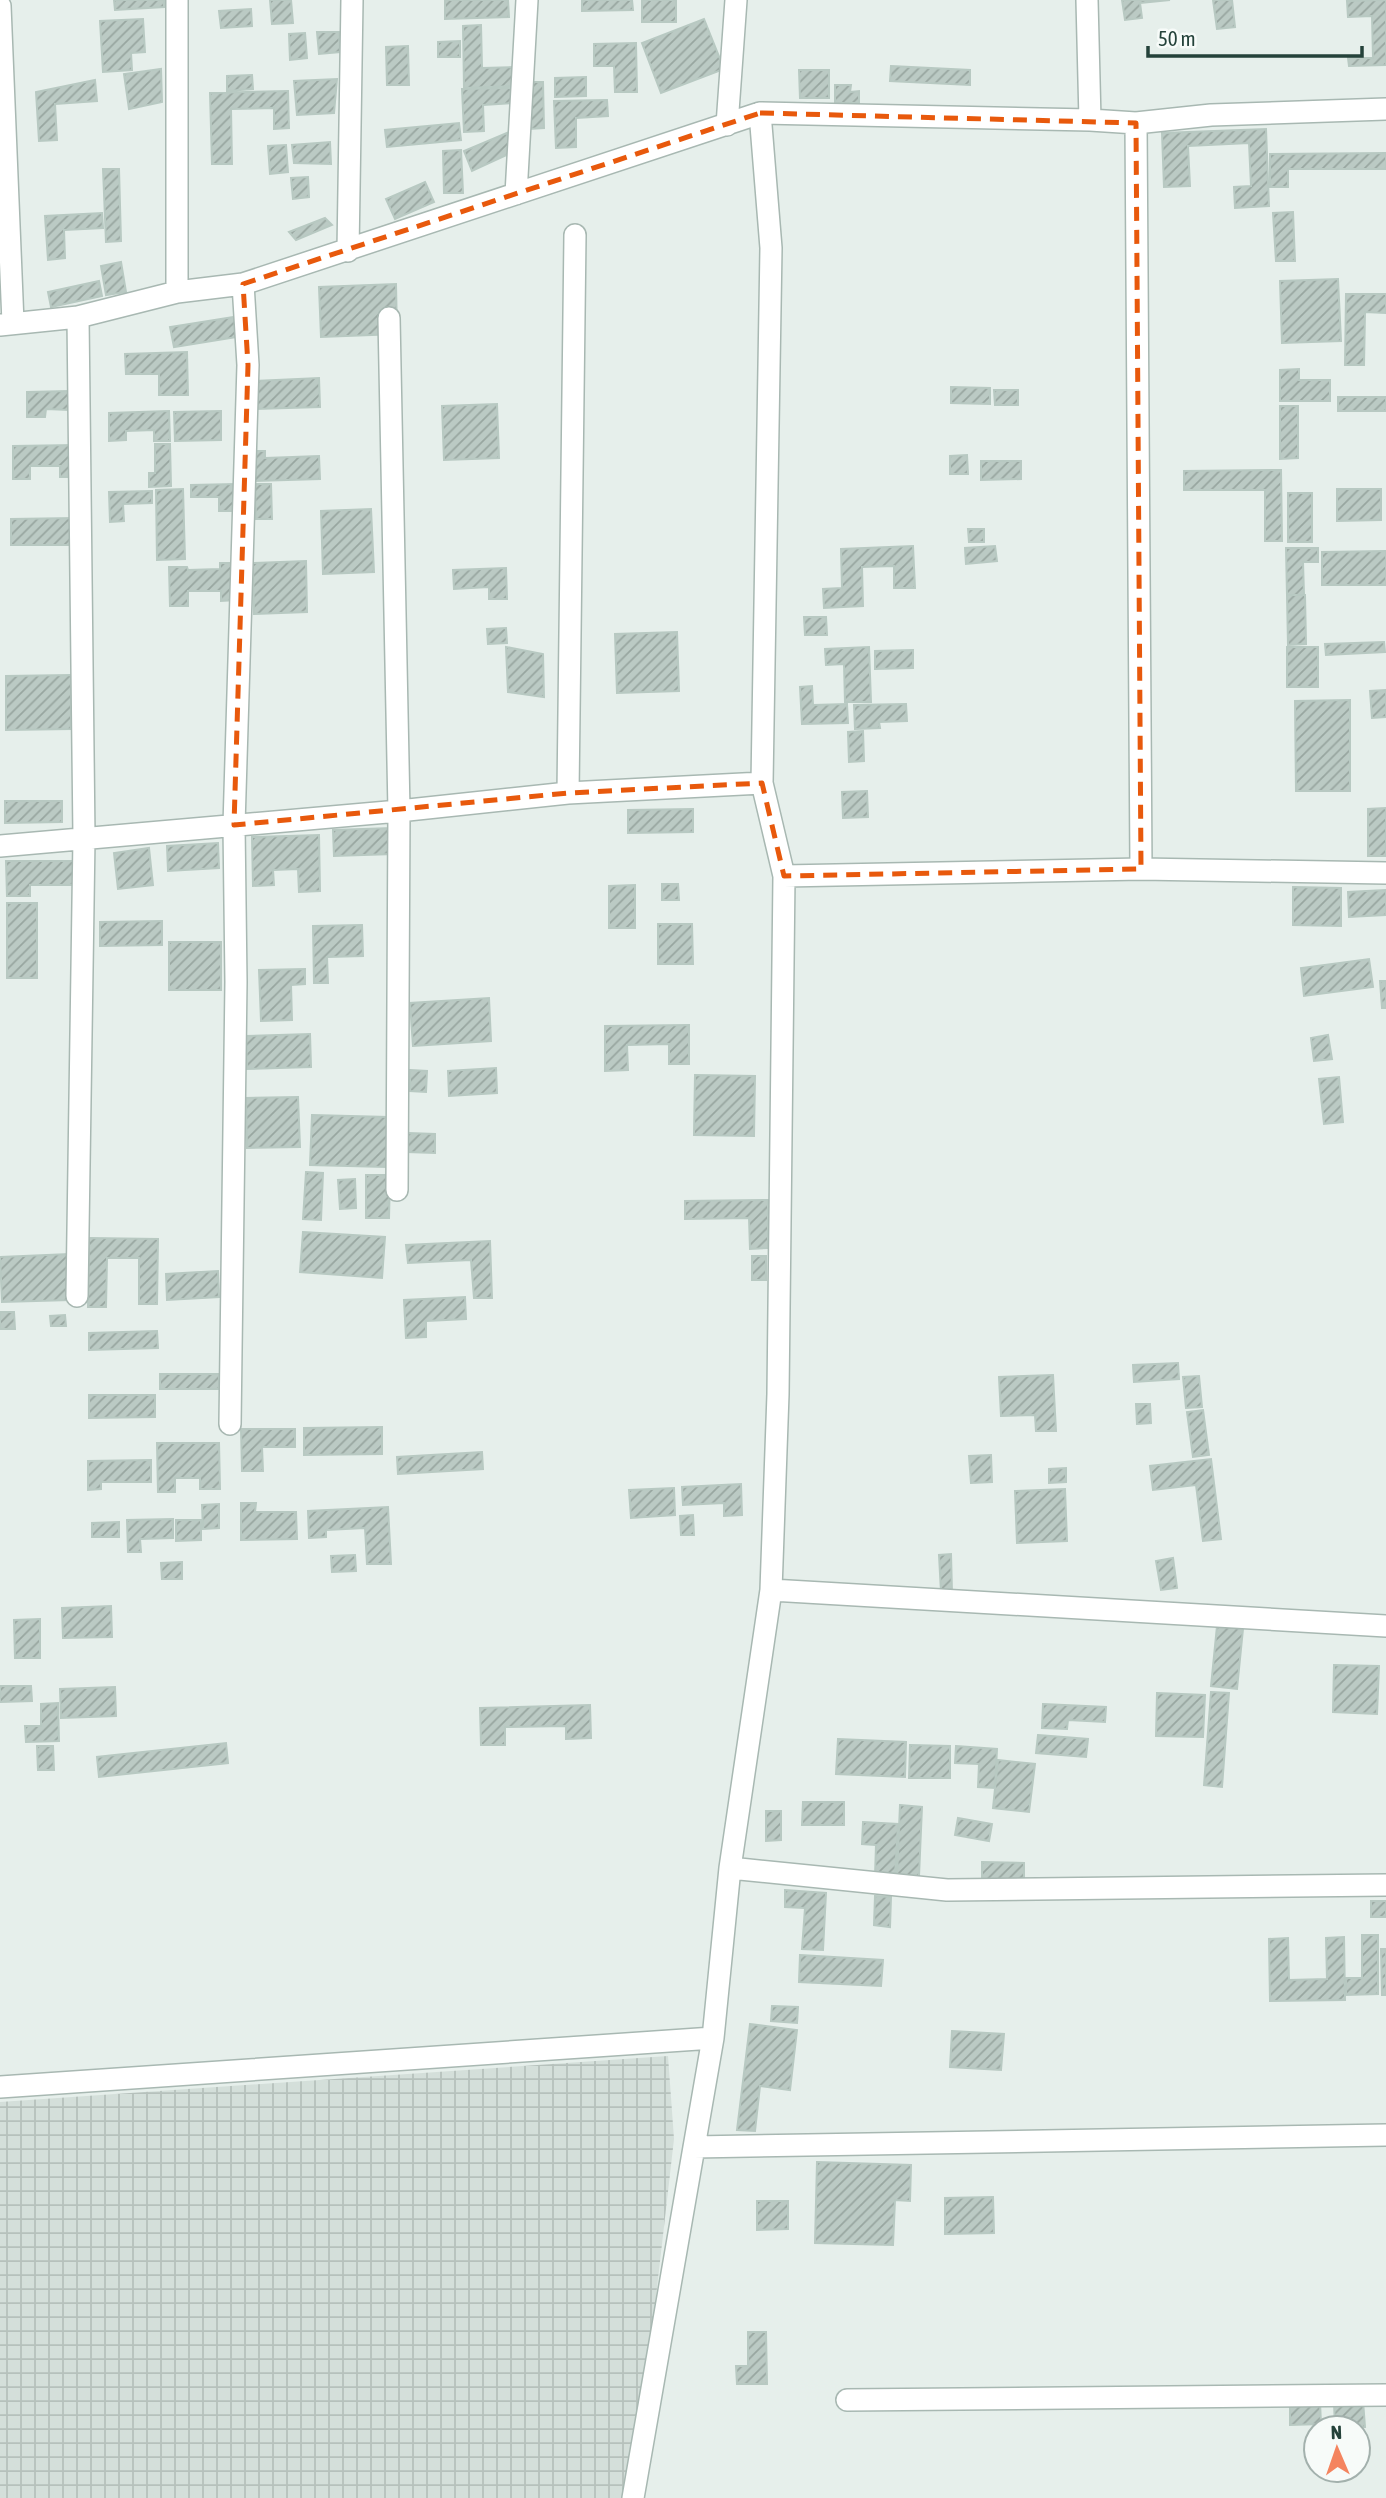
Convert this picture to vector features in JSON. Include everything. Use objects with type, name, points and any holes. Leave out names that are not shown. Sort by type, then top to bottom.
[{"type":"street","points":[[177,0],[177,292]]},
{"type":"street","points":[[348,250],[352,0]]},
{"type":"street","points":[[516,194],[527,0]]},
{"type":"street","points":[[727,125],[736,0]]},
{"type":"street","points":[[1087,0],[1090,120]]},
{"type":"street","points":[[0,5],[6,324],[78,317],[177,292],[243,284],[760,113],[1136,123],[1211,115],[1386,109]]},
{"type":"street","points":[[633,2498],[713,2038],[730,1868],[771,1590],[778,1394],[784,876],[762,783],[771,248],[760,113]]},
{"type":"street","points":[[1136,123],[1141,869]]},
{"type":"street","points":[[568,793],[575,235]]},
{"type":"street","points":[[230,1424],[236,982],[234,825],[248,365],[243,284]]},
{"type":"street","points":[[77,1296],[84,838],[78,317]]},
{"type":"street","points":[[389,317],[399,811],[397,1190]]},
{"type":"street","points":[[0,846],[399,811],[568,793],[762,783]]},
{"type":"street","points":[[784,876],[1141,869],[1386,873]]},
{"type":"street","points":[[771,1590],[1386,1626]]},
{"type":"street","points":[[730,1868],[947,1890],[1386,1885]]},
{"type":"street","points":[[0,2087],[713,2038]]},
{"type":"street","points":[[694,2147],[1386,2135]]},
{"type":"street","points":[[847,2400],[1386,2395]]},
{"type":"highlighted area","points":[[760,113],[1136,123],[1141,869],[784,876],[762,783],[568,793],[234,825],[248,365],[243,284]]},
{"type":"shaded area","points":[[668,2056],[674,2139],[633,2498],[0,2498],[0,2102]]},
{"type":"building","points":[[114,0],[164,0],[164,7],[115,10]]},
{"type":"building","points":[[270,0],[291,0],[293,23],[272,24]]},
{"type":"building","points":[[445,0],[508,0],[509,17],[445,19]]},
{"type":"building","points":[[582,0],[632,0],[633,10],[582,11]]},
{"type":"building","points":[[642,0],[676,0],[676,22],[642,22]]},
{"type":"building","points":[[1122,0],[1170,0],[1140,3],[1142,18],[1125,20]]},
{"type":"building","points":[[1213,0],[1232,0],[1235,27],[1217,29]]},
{"type":"building","points":[[1386,0],[1386,65],[1349,66],[1348,58],[1373,58],[1372,16],[1348,17],[1347,1]]},
{"type":"building","points":[[251,9],[252,26],[221,28],[219,11]]},
{"type":"building","points":[[143,19],[145,52],[131,53],[132,70],[103,72],[100,21]]},
{"type":"building","points":[[704,19],[724,69],[661,93],[642,43]]},
{"type":"building","points":[[481,25],[482,68],[515,67],[516,86],[464,88],[463,26]]},
{"type":"building","points":[[317,32],[339,32],[340,52],[319,54]]},
{"type":"building","points":[[305,33],[307,58],[290,60],[289,34]]},
{"type":"building","points":[[460,41],[460,57],[438,57],[438,42]]},
{"type":"building","points":[[636,43],[637,92],[615,92],[614,66],[594,66],[594,44]]},
{"type":"building","points":[[408,46],[409,85],[387,85],[386,47]]},
{"type":"building","points":[[891,66],[970,70],[970,85],[890,81]]},
{"type":"building","points":[[161,69],[162,102],[129,109],[124,74]]},
{"type":"building","points":[[799,70],[829,70],[829,98],[800,98]]},
{"type":"building","points":[[252,75],[253,89],[227,91],[227,76]]},
{"type":"building","points":[[586,77],[586,96],[555,97],[555,78]]},
{"type":"building","points":[[337,79],[334,113],[297,115],[294,81]]},
{"type":"building","points":[[95,80],[97,101],[55,104],[57,140],[39,141],[36,92]]},
{"type":"building","points":[[530,82],[543,82],[544,128],[529,129]]},
{"type":"building","points":[[835,85],[851,85],[850,92],[859,91],[859,103],[835,103]]},
{"type":"building","points":[[515,88],[515,103],[483,105],[484,131],[464,132],[462,89]]},
{"type":"building","points":[[288,91],[289,128],[274,129],[274,108],[231,109],[232,164],[212,164],[210,93]]},
{"type":"building","points":[[607,100],[608,116],[576,118],[576,147],[556,148],[554,101]]},
{"type":"building","points":[[459,123],[461,140],[387,147],[385,130]]},
{"type":"building","points":[[1266,129],[1269,206],[1235,208],[1234,187],[1251,186],[1249,143],[1188,146],[1190,186],[1164,187],[1162,133]]},
{"type":"building","points":[[507,133],[511,153],[472,171],[464,151]]},
{"type":"building","points":[[330,142],[331,164],[294,163],[292,145]]},
{"type":"building","points":[[286,145],[288,172],[270,174],[268,146]]},
{"type":"building","points":[[461,150],[463,193],[444,193],[443,151]]},
{"type":"building","points":[[1386,153],[1386,169],[1288,169],[1288,187],[1270,187],[1270,154]]},
{"type":"building","points":[[103,169],[119,169],[121,241],[106,242]]},
{"type":"building","points":[[308,177],[309,197],[293,199],[291,178]]},
{"type":"building","points":[[425,182],[434,202],[395,219],[386,199]]},
{"type":"building","points":[[1293,212],[1295,261],[1276,261],[1273,213]]},
{"type":"building","points":[[102,213],[103,228],[64,230],[65,258],[48,260],[45,216]]},
{"type":"building","points":[[325,218],[332,225],[296,240],[289,232]]},
{"type":"building","points":[[121,262],[126,292],[106,295],[101,266]]},
{"type":"building","points":[[1338,279],[1341,341],[1282,343],[1280,281]]},
{"type":"building","points":[[99,281],[102,296],[51,307],[48,292]]},
{"type":"building","points":[[396,284],[397,334],[321,337],[319,287]]},
{"type":"building","points":[[1346,294],[1386,294],[1386,313],[1365,312],[1364,365],[1345,365]]},
{"type":"building","points":[[234,317],[237,337],[174,347],[170,327]]},
{"type":"building","points":[[187,352],[188,395],[159,395],[159,374],[126,374],[125,354]]},
{"type":"building","points":[[1299,369],[1299,380],[1330,380],[1330,401],[1280,401],[1280,370]]},
{"type":"building","points":[[319,378],[320,407],[256,409],[255,381]]},
{"type":"building","points":[[951,387],[990,388],[990,404],[951,403]]},
{"type":"building","points":[[994,390],[1018,390],[1018,405],[995,405]]},
{"type":"building","points":[[69,391],[69,410],[46,409],[45,417],[27,417],[27,392]]},
{"type":"building","points":[[1338,397],[1386,397],[1386,411],[1338,411]]},
{"type":"building","points":[[497,404],[499,458],[444,460],[442,406]]},
{"type":"building","points":[[1280,406],[1298,406],[1298,458],[1280,459]]},
{"type":"building","points":[[169,411],[170,441],[154,441],[154,430],[126,431],[126,440],[109,441],[109,413]]},
{"type":"building","points":[[221,411],[221,440],[175,441],[174,412]]},
{"type":"building","points":[[155,444],[170,444],[171,486],[149,487],[149,473],[155,473]]},
{"type":"building","points":[[76,445],[76,477],[60,477],[60,466],[30,466],[30,479],[13,479],[13,446]]},
{"type":"building","points":[[254,451],[265,451],[265,458],[319,456],[320,479],[255,481]]},
{"type":"building","points":[[967,455],[968,474],[950,474],[950,456]]},
{"type":"building","points":[[981,461],[1021,461],[1021,479],[981,480]]},
{"type":"building","points":[[1281,470],[1282,541],[1265,541],[1265,490],[1184,490],[1184,471]]},
{"type":"building","points":[[236,484],[237,511],[219,511],[219,497],[191,497],[191,485]]},
{"type":"building","points":[[255,484],[271,484],[272,519],[256,519]]},
{"type":"building","points":[[183,489],[185,559],[157,560],[156,490]]},
{"type":"building","points":[[1337,489],[1381,489],[1381,520],[1337,521]]},
{"type":"building","points":[[152,491],[152,503],[123,504],[124,521],[110,522],[109,492]]},
{"type":"building","points":[[1288,493],[1312,493],[1312,542],[1288,542]]},
{"type":"building","points":[[371,509],[374,572],[323,574],[321,511]]},
{"type":"building","points":[[75,518],[75,545],[11,545],[11,519]]},
{"type":"building","points":[[968,529],[984,529],[984,542],[969,542]]},
{"type":"building","points":[[913,546],[915,588],[894,588],[894,566],[862,567],[863,606],[824,608],[823,589],[842,588],[841,549]]},
{"type":"building","points":[[995,546],[997,561],[966,564],[965,548]]},
{"type":"building","points":[[1286,548],[1318,548],[1318,562],[1303,562],[1304,595],[1287,595]]},
{"type":"building","points":[[1386,551],[1386,585],[1322,585],[1322,552]]},
{"type":"building","points":[[306,561],[307,612],[254,614],[253,563]]},
{"type":"building","points":[[220,563],[235,563],[236,600],[221,601],[221,591],[188,591],[188,606],[170,606],[169,567],[187,567],[188,570],[220,569]]},
{"type":"building","points":[[506,568],[507,599],[489,599],[489,587],[454,589],[453,570]]},
{"type":"building","points":[[1287,595],[1305,595],[1306,644],[1288,645]]},
{"type":"building","points":[[804,617],[826,617],[827,635],[805,635]]},
{"type":"building","points":[[506,628],[507,643],[488,644],[487,629]]},
{"type":"building","points":[[677,632],[679,691],[617,693],[615,634]]},
{"type":"building","points":[[1384,642],[1385,652],[1326,655],[1325,644]]},
{"type":"building","points":[[506,647],[543,654],[544,697],[508,692]]},
{"type":"building","points":[[869,647],[871,702],[845,702],[844,664],[826,665],[825,649]]},
{"type":"building","points":[[1287,647],[1318,647],[1318,687],[1287,687]]},
{"type":"building","points":[[913,650],[913,668],[875,669],[875,651]]},
{"type":"building","points":[[71,675],[71,729],[6,730],[6,676]]},
{"type":"building","points":[[812,686],[813,705],[847,704],[848,723],[802,724],[800,687]]},
{"type":"building","points":[[1386,690],[1386,717],[1372,718],[1370,691]]},
{"type":"building","points":[[1350,700],[1350,791],[1296,791],[1295,701]]},
{"type":"building","points":[[906,704],[907,721],[879,722],[880,728],[855,729],[854,705]]},
{"type":"building","points":[[863,731],[864,761],[849,762],[848,732]]},
{"type":"building","points":[[867,791],[868,817],[843,818],[842,792]]},
{"type":"building","points":[[5,801],[62,801],[62,822],[5,823]]},
{"type":"building","points":[[1386,808],[1386,856],[1368,856],[1368,809]]},
{"type":"building","points":[[693,809],[693,832],[628,833],[628,810]]},
{"type":"building","points":[[392,828],[393,854],[334,856],[333,830]]},
{"type":"building","points":[[319,835],[320,891],[299,892],[298,869],[273,870],[274,885],[253,886],[252,837]]},
{"type":"building","points":[[218,843],[219,868],[168,871],[167,846]]},
{"type":"building","points":[[149,848],[153,885],[118,889],[114,853]]},
{"type":"building","points":[[6,861],[76,861],[76,885],[30,885],[30,896],[7,896]]},
{"type":"building","points":[[662,884],[678,884],[679,900],[662,900]]},
{"type":"building","points":[[635,885],[635,928],[609,928],[609,886]]},
{"type":"building","points":[[1293,887],[1341,888],[1341,926],[1293,925]]},
{"type":"building","points":[[1386,890],[1386,915],[1349,917],[1348,892]]},
{"type":"building","points":[[7,903],[37,903],[37,978],[7,978]]},
{"type":"building","points":[[162,921],[162,945],[100,946],[100,922]]},
{"type":"building","points":[[658,924],[692,924],[693,964],[658,964]]},
{"type":"building","points":[[362,925],[363,956],[327,957],[328,983],[314,983],[313,926]]},
{"type":"building","points":[[169,942],[221,942],[221,990],[169,990]]},
{"type":"building","points":[[1369,959],[1373,987],[1304,996],[1301,968]]},
{"type":"building","points":[[305,969],[305,984],[291,985],[292,1020],[261,1021],[259,970]]},
{"type":"building","points":[[1380,981],[1386,981],[1386,1008],[1382,1008]]},
{"type":"building","points":[[489,998],[491,1041],[413,1046],[410,1003]]},
{"type":"building","points":[[689,1025],[689,1064],[669,1064],[669,1044],[627,1045],[628,1070],[605,1071],[605,1026]]},
{"type":"building","points":[[310,1034],[311,1067],[247,1069],[246,1036]]},
{"type":"building","points":[[1328,1035],[1332,1059],[1314,1061],[1311,1038]]},
{"type":"building","points":[[496,1068],[497,1093],[449,1096],[448,1071]]},
{"type":"building","points":[[410,1070],[427,1071],[426,1092],[410,1091]]},
{"type":"building","points":[[695,1075],[755,1076],[754,1136],[694,1135]]},
{"type":"building","points":[[1339,1077],[1343,1122],[1324,1124],[1319,1079]]},
{"type":"building","points":[[298,1097],[300,1147],[247,1148],[246,1098]]},
{"type":"building","points":[[312,1115],[388,1117],[386,1167],[310,1165]]},
{"type":"building","points":[[408,1133],[435,1134],[435,1153],[407,1152]]},
{"type":"building","points":[[306,1172],[323,1173],[321,1220],[303,1219]]},
{"type":"building","points":[[366,1175],[390,1175],[389,1218],[366,1218]]},
{"type":"building","points":[[355,1179],[356,1208],[340,1209],[338,1180]]},
{"type":"building","points":[[768,1200],[768,1248],[750,1249],[749,1218],[685,1219],[685,1201]]},
{"type":"building","points":[[303,1232],[385,1237],[382,1278],[300,1272]]},
{"type":"building","points":[[89,1238],[158,1239],[157,1304],[139,1304],[139,1258],[107,1258],[106,1307],[88,1307]]},
{"type":"building","points":[[490,1241],[492,1298],[474,1298],[471,1260],[408,1263],[406,1245]]},
{"type":"building","points":[[69,1254],[70,1300],[2,1302],[0,1257]]},
{"type":"building","points":[[752,1256],[766,1256],[766,1280],[752,1280]]},
{"type":"building","points":[[218,1271],[219,1297],[167,1300],[166,1274]]},
{"type":"building","points":[[465,1297],[466,1319],[426,1321],[426,1337],[406,1338],[404,1300]]},
{"type":"building","points":[[0,1312],[14,1312],[15,1329],[0,1329]]},
{"type":"building","points":[[65,1315],[66,1326],[51,1326],[50,1316]]},
{"type":"building","points":[[157,1331],[158,1348],[89,1350],[89,1333]]},
{"type":"building","points":[[1178,1363],[1179,1379],[1134,1382],[1133,1365]]},
{"type":"building","points":[[160,1374],[219,1374],[219,1389],[160,1389]]},
{"type":"building","points":[[1053,1375],[1056,1431],[1036,1431],[1035,1415],[1001,1416],[999,1377]]},
{"type":"building","points":[[1199,1376],[1202,1407],[1186,1408],[1183,1377]]},
{"type":"building","points":[[89,1395],[155,1395],[155,1417],[89,1418]]},
{"type":"building","points":[[1136,1404],[1150,1404],[1151,1423],[1137,1424]]},
{"type":"building","points":[[1203,1410],[1209,1455],[1193,1457],[1187,1412]]},
{"type":"building","points":[[382,1427],[382,1454],[304,1455],[304,1428]]},
{"type":"building","points":[[241,1429],[295,1429],[295,1447],[262,1447],[263,1471],[242,1471]]},
{"type":"building","points":[[157,1443],[219,1443],[220,1489],[200,1489],[200,1478],[175,1478],[175,1492],[158,1492]]},
{"type":"building","points":[[482,1452],[483,1469],[398,1474],[397,1457]]},
{"type":"building","points":[[991,1455],[992,1482],[971,1483],[969,1456]]},
{"type":"building","points":[[1211,1459],[1221,1539],[1203,1541],[1196,1485],[1153,1490],[1150,1466]]},
{"type":"building","points":[[151,1460],[151,1482],[101,1482],[101,1489],[88,1490],[88,1461]]},
{"type":"building","points":[[1066,1468],[1066,1482],[1049,1483],[1049,1469]]},
{"type":"building","points":[[741,1484],[742,1515],[724,1516],[724,1503],[683,1505],[682,1487]]},
{"type":"building","points":[[674,1488],[675,1515],[631,1518],[629,1490]]},
{"type":"building","points":[[1065,1489],[1067,1541],[1017,1543],[1015,1491]]},
{"type":"building","points":[[241,1503],[256,1503],[255,1512],[296,1512],[297,1539],[241,1540]]},
{"type":"building","points":[[219,1504],[219,1528],[203,1529],[202,1505]]},
{"type":"building","points":[[388,1507],[391,1564],[367,1564],[365,1528],[326,1530],[326,1537],[309,1538],[308,1511]]},
{"type":"building","points":[[693,1515],[694,1535],[681,1535],[680,1516]]},
{"type":"building","points":[[173,1519],[173,1538],[140,1539],[141,1552],[128,1552],[127,1520]]},
{"type":"building","points":[[176,1520],[201,1520],[201,1540],[176,1541]]},
{"type":"building","points":[[119,1522],[119,1537],[92,1537],[92,1523]]},
{"type":"building","points":[[951,1554],[952,1592],[941,1592],[939,1555]]},
{"type":"building","points":[[355,1555],[356,1571],[332,1572],[331,1556]]},
{"type":"building","points":[[1173,1558],[1177,1588],[1161,1590],[1156,1561]]},
{"type":"building","points":[[182,1562],[182,1579],[162,1579],[161,1563]]},
{"type":"building","points":[[111,1606],[112,1637],[63,1638],[62,1608]]},
{"type":"building","points":[[40,1619],[40,1658],[15,1658],[14,1620]]},
{"type":"building","points":[[1217,1626],[1243,1629],[1237,1689],[1211,1686]]},
{"type":"building","points":[[1334,1665],[1379,1666],[1377,1714],[1333,1712]]},
{"type":"building","points":[[0,1686],[31,1686],[32,1701],[0,1702]]},
{"type":"building","points":[[115,1687],[116,1716],[61,1718],[60,1689]]},
{"type":"building","points":[[1211,1692],[1229,1693],[1222,1787],[1204,1785]]},
{"type":"building","points":[[1157,1693],[1205,1695],[1203,1737],[1156,1736]]},
{"type":"building","points":[[58,1703],[59,1741],[26,1742],[25,1726],[41,1726],[41,1704]]},
{"type":"building","points":[[1043,1704],[1106,1707],[1105,1722],[1068,1720],[1067,1729],[1042,1728]]},
{"type":"building","points":[[590,1705],[591,1738],[566,1739],[566,1726],[505,1727],[505,1745],[481,1745],[480,1708]]},
{"type":"building","points":[[1038,1735],[1088,1739],[1086,1757],[1036,1753]]},
{"type":"building","points":[[838,1739],[906,1742],[905,1777],[836,1774]]},
{"type":"building","points":[[226,1743],[228,1763],[99,1777],[97,1757]]},
{"type":"building","points":[[910,1745],[950,1746],[950,1778],[909,1778]]},
{"type":"building","points":[[37,1746],[53,1746],[54,1770],[38,1770]]},
{"type":"building","points":[[956,1746],[997,1749],[995,1788],[978,1787],[979,1764],[955,1763]]},
{"type":"building","points":[[998,1760],[1035,1764],[1029,1812],[993,1808]]},
{"type":"building","points":[[803,1802],[844,1802],[844,1825],[802,1825]]},
{"type":"building","points":[[900,1805],[922,1807],[919,1876],[897,1875]]},
{"type":"building","points":[[766,1811],[781,1811],[781,1840],[766,1841]]},
{"type":"building","points":[[958,1818],[992,1824],[989,1841],[955,1835]]},
{"type":"building","points":[[863,1822],[898,1824],[895,1876],[875,1876],[876,1845],[862,1844]]},
{"type":"building","points":[[982,1862],[1024,1863],[1024,1883],[982,1882]]},
{"type":"building","points":[[785,1890],[826,1893],[823,1950],[802,1949],[805,1908],[785,1907]]},
{"type":"building","points":[[875,1896],[891,1897],[890,1927],[874,1925]]},
{"type":"building","points":[[1371,1901],[1386,1901],[1386,1917],[1371,1917]]},
{"type":"building","points":[[1362,1935],[1378,1935],[1378,1994],[1346,1995],[1346,1978],[1362,1978]]},
{"type":"building","points":[[1344,1937],[1345,2000],[1270,2001],[1269,1939],[1288,1938],[1289,1980],[1327,1979],[1326,1938]]},
{"type":"building","points":[[1381,1949],[1386,1949],[1386,1995],[1382,1995]]},
{"type":"building","points":[[800,1955],[883,1960],[881,1986],[799,1982]]},
{"type":"building","points":[[772,2006],[798,2007],[797,2023],[771,2021]]},
{"type":"building","points":[[750,2024],[797,2030],[790,2090],[760,2086],[755,2131],[737,2130]]},
{"type":"building","points":[[952,2031],[1004,2034],[1001,2070],[950,2067]]},
{"type":"building","points":[[817,2162],[911,2165],[910,2201],[895,2200],[893,2245],[815,2243]]},
{"type":"building","points":[[993,2197],[994,2233],[945,2234],[945,2198]]},
{"type":"building","points":[[757,2201],[788,2201],[788,2229],[757,2230]]},
{"type":"building","points":[[748,2332],[766,2332],[767,2384],[737,2384],[736,2366],[748,2366]]},
{"type":"building","points":[[1363,2401],[1364,2414],[1334,2414],[1334,2403]]},
{"type":"building","points":[[1290,2402],[1320,2402],[1321,2414],[1302,2414],[1302,2425],[1290,2425]]}]
